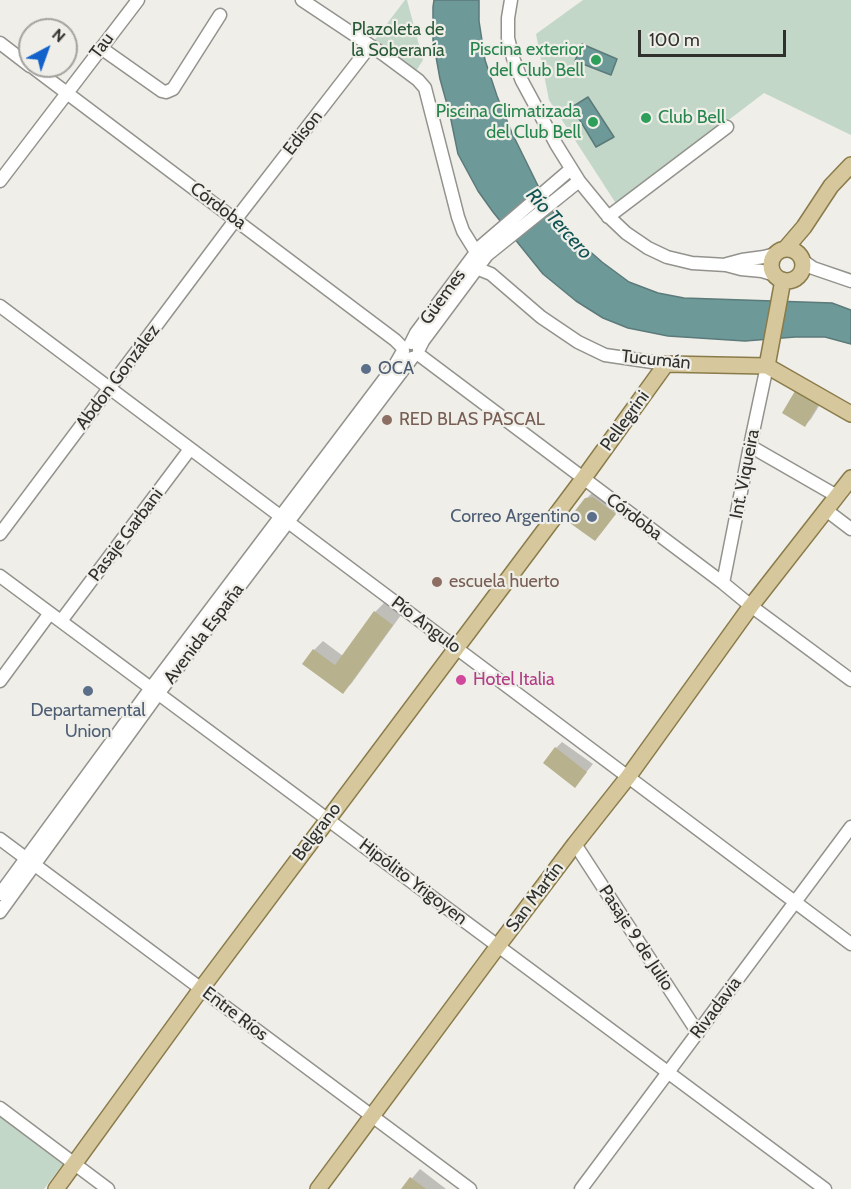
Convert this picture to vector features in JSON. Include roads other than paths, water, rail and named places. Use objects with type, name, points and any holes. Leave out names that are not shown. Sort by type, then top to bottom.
[{"type":"main road","points":[[779,282],[796,278],[793,258],[804,226],[831,186],[851,165]]},
{"type":"main road","points":[[767,366],[779,282],[771,263],[793,258]]},
{"type":"main road","name":"Tucumán","points":[[666,364],[767,366],[851,414]]},
{"type":"main road","name":"Pellegrini","points":[[583,479],[666,364]]},
{"type":"main road","name":"San Martín","points":[[318,1189],[498,946],[628,777],[751,606],[851,477]]},
{"type":"main road","name":"Belgrano","points":[[56,1189],[327,819],[583,479]]},
{"type":"street","name":"Tau","points":[[0,180],[138,0]]},
{"type":"street","points":[[302,0],[410,73],[425,88],[458,217],[477,261]]},
{"type":"street","points":[[511,0],[508,38],[522,81],[571,169],[608,217],[648,248],[667,257],[762,271],[779,282]]},
{"type":"street","points":[[101,48],[166,92],[173,89],[220,15]]},
{"type":"street","points":[[0,36],[18,50]]},
{"type":"street","name":"Córdoba","points":[[0,43],[18,57]]},
{"type":"street","name":"Edison","points":[[238,216],[370,46]]},
{"type":"street","name":"Córdoba","points":[[50,78],[69,90],[238,216],[851,680]]},
{"type":"street","name":"Córdoba","points":[[56,78],[69,90]]},
{"type":"street","points":[[608,217],[727,127]]},
{"type":"street","points":[[477,261],[571,169]]},
{"type":"street","points":[[477,261],[579,181]]},
{"type":"street","name":"Abdon González","points":[[0,534],[238,216]]},
{"type":"street","points":[[726,265],[764,257],[793,258],[828,274],[851,281]]},
{"type":"street","name":"Güemes","points":[[411,349],[416,333],[477,261]]},
{"type":"street","name":"Tucumán","points":[[477,261],[541,316],[578,342],[604,355],[666,364]]},
{"type":"street","name":"Pío Angulo","points":[[0,306],[851,944]]},
{"type":"street","name":"Avenida España","points":[[0,912],[31,862],[154,691],[411,349]]},
{"type":"street","name":"Int. Viqueira","points":[[723,583],[767,366]]},
{"type":"street","points":[[750,446],[837,496]]},
{"type":"street","name":"Pasaje Garbani","points":[[61,621],[190,449]]},
{"type":"street","points":[[826,510],[851,529]]},
{"type":"street","name":"Hipólito Yrigoyen","points":[[0,576],[825,1189]]},
{"type":"street","points":[[0,681],[50,613]]},
{"type":"street","name":"Rivadavia","points":[[581,1189],[851,827]]},
{"type":"street","name":"Entre Ríos","points":[[0,839],[470,1189]]},
{"type":"street","name":"Pasaje 9 de Julio","points":[[575,844],[698,1033]]},
{"type":"street","name":"Avenida España","points":[[0,894],[31,862]]},
{"type":"street","points":[[0,1108],[108,1189]]},
{"type":"water","name":"Río Tercero","points":[[434,0],[479,0],[479,21],[485,60],[512,133],[547,204],[570,234],[602,262],[629,282],[658,293],[684,298],[832,303],[851,310],[851,344],[825,337],[745,341],[668,336],[628,328],[603,318],[576,301],[543,274],[478,191],[458,154],[433,40]]},
{"type":"water","name":"Piscina exterior del Club Bell","points":[[582,44],[617,59],[611,75],[575,61]]},
{"type":"water","name":"Piscina Climatizada del Club Bell","points":[[588,97],[614,137],[596,147],[572,107]]},
{"type":"place","name":"Piscina exterior del Club Bell","points":[[596,60]]},
{"type":"place","name":"Club Bell","points":[[646,118]]},
{"type":"place","name":"Piscina Climatizada del Club Bell","points":[[593,122]]},
{"type":"place","name":"OCA","points":[[366,369]]},
{"type":"place","name":"RED BLAS PASCAL","points":[[387,420]]},
{"type":"place","name":"Correo Argentino","points":[[592,517]]},
{"type":"place","name":"escuela huerto","points":[[437,582]]},
{"type":"place","name":"Hotel Italia","points":[[461,680]]},
{"type":"place","name":"Departamental Union","points":[[88,691]]},
{"type":"park label","name":"Plazoleta de la Soberanía","points":[[398,40]]}]
